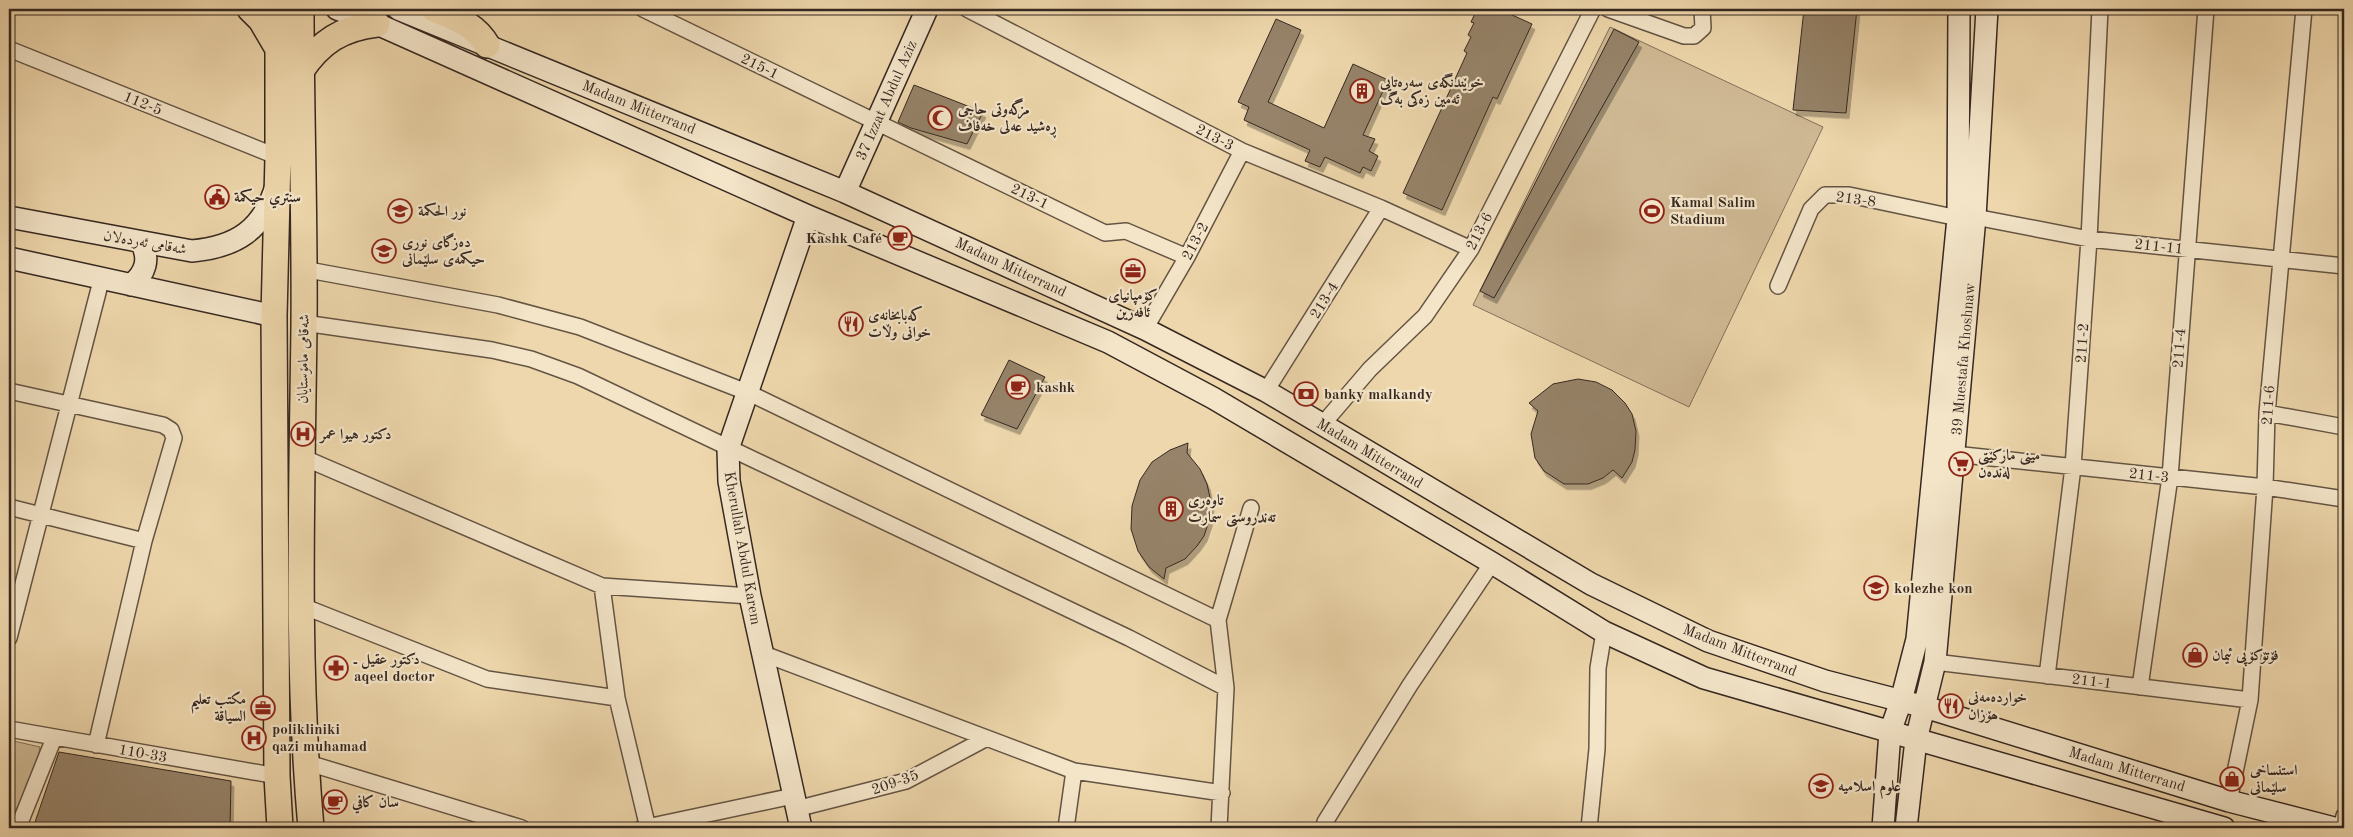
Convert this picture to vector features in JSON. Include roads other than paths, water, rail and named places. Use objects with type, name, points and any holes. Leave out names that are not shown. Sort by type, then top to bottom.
[{"type":"main road","points":[[250,9],[261,20],[278,49]]},
{"type":"main road","name":"شەقامی مامۆستایان","points":[[278,9],[278,157],[274,316],[277,776],[280,828]]},
{"type":"main road","name":"شەقامی مامۆستایان","points":[[301,9],[304,323],[300,605],[305,762],[311,828]]},
{"type":"main road","name":"Madam Mitterrand","points":[[337,9],[377,24],[808,216],[1108,342],[1213,398],[1492,563],[1604,632],[1704,678],[2223,828]]},
{"type":"main road","name":"Madam Mitterrand","points":[[398,9],[845,192],[1145,329],[1266,391],[1591,584],[1708,641],[1825,681],[1925,707],[2229,801],[2334,828]]},
{"type":"main road","points":[[434,9],[470,26],[477,31],[487,45]]},
{"type":"main road","name":"37 Izzat Abdul Aziz","points":[[845,192],[927,9]]},
{"type":"main road","name":"39 Muestafa Khoshnaw","points":[[1906,828],[1916,740],[1934,662],[1954,454],[1967,218],[1959,9]]},
{"type":"main road","name":"39 Muestafa Khoshnaw","points":[[1883,828],[1890,732],[1901,701],[1917,639],[1967,218],[1987,9]]},
{"type":"main road","points":[[301,71],[311,56],[325,42],[341,32],[358,26],[377,24]]},
{"type":"main road","name":"شەقامی ئەردەلان","points":[[9,217],[192,251],[227,244],[258,224],[273,197],[277,181]]},
{"type":"main road","name":"Kherullah Abdul Karem","points":[[797,811],[750,596],[729,481],[728,449],[749,393],[808,216]]},
{"type":"main road","points":[[131,285],[138,280],[146,265],[145,249],[141,242]]},
{"type":"main road","points":[[9,258],[274,316]]},
{"type":"street","name":"215-1","points":[[643,9],[876,122]]},
{"type":"street","name":"213-3","points":[[967,9],[1242,151],[1381,208],[1471,249]]},
{"type":"street","name":"213-6","points":[[1322,424],[1370,369],[1425,316],[1471,249],[1593,9]]},
{"type":"street","points":[[1608,9],[1684,36],[1694,36],[1703,28],[1702,9]]},
{"type":"street","name":"211-2","points":[[2047,676],[2073,467],[2089,239],[2100,9]]},
{"type":"street","name":"211-4","points":[[2140,687],[2170,477],[2186,249],[2206,9]]},
{"type":"street","name":"211-6","points":[[2229,801],[2250,700],[2265,487],[2267,413],[2304,9]]},
{"type":"street","name":"112-5","points":[[9,49],[278,157]]},
{"type":"street","name":"213-1","points":[[876,122],[1105,233],[1126,231],[1187,257]]},
{"type":"street","name":"213-2","points":[[1145,329],[1187,257],[1242,151]]},
{"type":"street","name":"213-8","points":[[1778,286],[1811,209],[1825,195],[1849,195],[1967,218]]},
{"type":"street","name":"213-4","points":[[1266,391],[1381,208]]},
{"type":"street","name":"211-11","points":[[1967,218],[2089,239],[2344,266]]},
{"type":"street","points":[[303,269],[536,314],[580,327],[749,393],[1218,620]]},
{"type":"street","points":[[9,638],[12,615],[42,514],[68,403],[102,277]]},
{"type":"street","points":[[304,323],[492,350],[531,359],[578,376],[728,449],[1129,638],[1226,688]]},
{"type":"street","points":[[9,391],[163,425],[171,430],[174,438],[144,541],[96,745]]},
{"type":"street","points":[[2267,413],[2344,427]]},
{"type":"street","name":"211-3","points":[[1954,454],[2265,487],[2344,499]]},
{"type":"street","points":[[302,457],[602,586],[750,596]]},
{"type":"street","points":[[9,507],[144,541]]},
{"type":"street","points":[[1219,828],[1226,688],[1218,620],[1251,508]]},
{"type":"street","points":[[1324,828],[1325,822],[1410,685],[1492,563]]},
{"type":"street","points":[[602,586],[617,698],[648,828]]},
{"type":"street","points":[[300,605],[487,679],[617,698]]},
{"type":"street","points":[[1589,828],[1597,749],[1598,668],[1604,632]]},
{"type":"street","points":[[764,654],[1074,771],[1222,793]]},
{"type":"street","name":"211-1","points":[[1934,662],[2250,700]]},
{"type":"street","name":"110-33","points":[[9,729],[277,776]]},
{"type":"street","points":[[18,828],[54,738]]},
{"type":"street","name":"209-35","points":[[642,828],[797,811],[906,782],[987,738]]},
{"type":"street","points":[[305,762],[522,828]]},
{"type":"street","points":[[1066,828],[1074,771]]},
{"type":"street","points":[[2341,828],[2344,816]]},
{"type":"place","name":"خوێندنگەی سەرەتایی ئەمین زەکی بەگ","points":[[1362,91]]},
{"type":"place","name":"مزگەوتی حاجی ڕەشید عەلی خەفاف","points":[[940,118]]},
{"type":"place","name":"سنتري حيكمة","points":[[217,197]]},
{"type":"place","name":"نور الحكمة","points":[[400,211]]},
{"type":"place","name":"Kamal Salim Stadium","points":[[1652,211]]},
{"type":"place","name":"Kashk Café","points":[[900,238]]},
{"type":"place","name":"دەزگای نوری حیکمەی سلێمانی","points":[[384,251]]},
{"type":"place","name":"کۆمپانیای ئافەرین","points":[[1133,271]]},
{"type":"place","name":"کەبابخانەی خوانی وڵات","points":[[851,324]]},
{"type":"place","name":"kashk","points":[[1018,387]]},
{"type":"place","name":"banky malkandy","points":[[1306,394]]},
{"type":"place","name":"دكتور هيوا عمر","points":[[303,434]]},
{"type":"place","name":"مینی ماركێتی لە‌ندە‌ن","points":[[1961,464]]},
{"type":"place","name":"تاوەری تەندروستی سمارت","points":[[1171,509]]},
{"type":"place","name":"kolezhe kon","points":[[1876,588]]},
{"type":"place","name":"فۆتۆکۆپی ئیمان","points":[[2195,655]]},
{"type":"place","name":"دكتور عقيل ـ aqeel doctor","points":[[336,668]]},
{"type":"place","name":"خواردە‌مە‌نی ھۆزان","points":[[1951,706]]},
{"type":"place","name":"مكتب تعليم السياقة","points":[[263,708]]},
{"type":"place","name":"polikliniki qazi muhamad","points":[[254,738]]},
{"type":"place","name":"استنساخی سلێمانی","points":[[2232,779]]},
{"type":"place","name":"علوم اسلاميه","points":[[1821,786]]},
{"type":"place","name":"سان كافي","points":[[335,802]]}]
